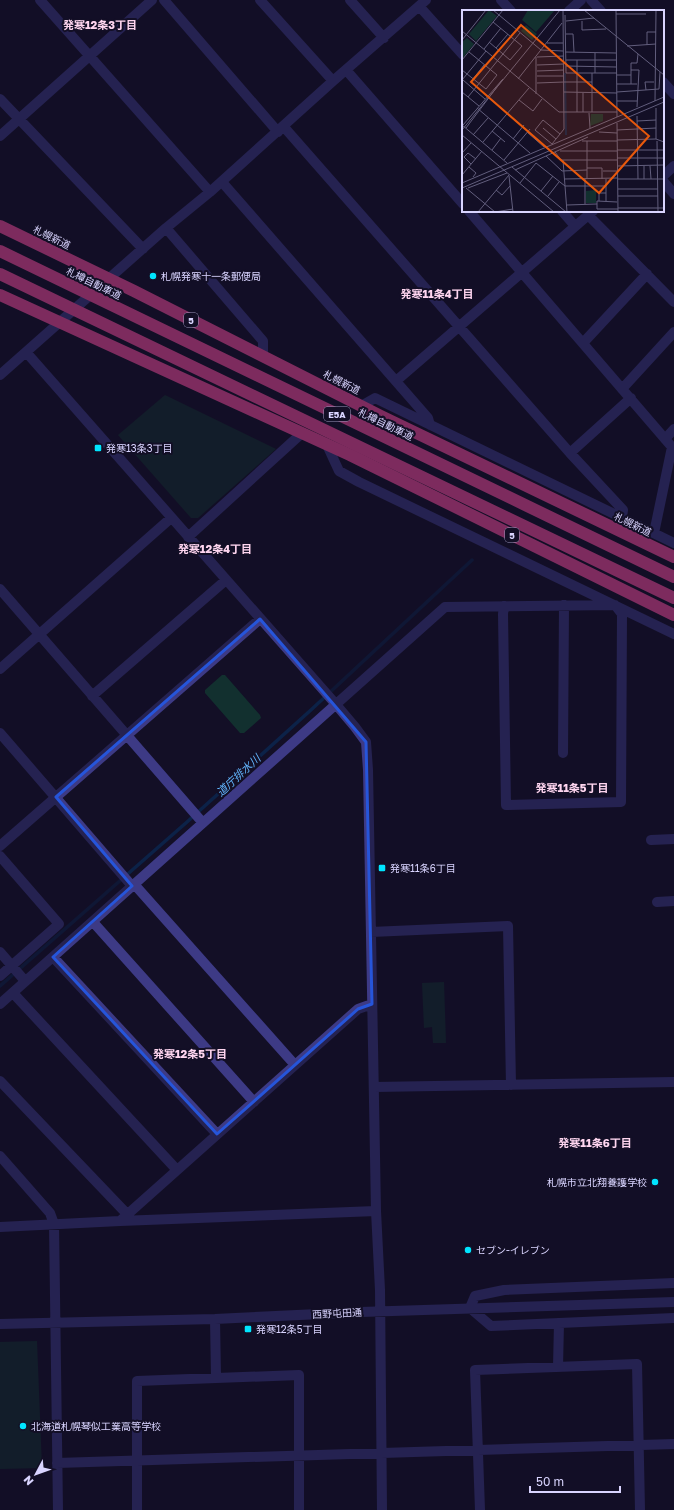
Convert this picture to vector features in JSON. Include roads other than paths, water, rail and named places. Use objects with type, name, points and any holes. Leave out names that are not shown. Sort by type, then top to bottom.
[{"type":"highway","name":"札幌新道","points":[[0,226],[109,279],[381,416],[674,557]]},
{"type":"highway","name":"札樽自動車道","points":[[0,251],[674,577]]},
{"type":"highway","name":"E5A","points":[[0,274],[674,598]]},
{"type":"highway","name":"5","points":[[0,295],[350,455],[674,615]]},
{"type":"street","points":[[40,0],[210,192]]},
{"type":"street","points":[[0,136],[152,0]]},
{"type":"street","points":[[164,0],[459,327],[570,454],[623,510],[622,517]]},
{"type":"street","points":[[260,0],[333,81]]},
{"type":"street","points":[[350,0],[384,38]]},
{"type":"street","points":[[501,0],[510,10]]},
{"type":"street","points":[[570,10],[581,0]]},
{"type":"street","points":[[591,0],[600,10]]},
{"type":"street","points":[[0,375],[166,228],[222,182],[333,81],[347,71],[422,3],[462,54]]},
{"type":"street","points":[[347,71],[462,203]]},
{"type":"street","points":[[664,83],[674,94]]},
{"type":"street","points":[[0,99],[143,249]]},
{"type":"street","points":[[664,175],[674,166]]},
{"type":"street","points":[[222,182],[428,418],[430,425]]},
{"type":"street","points":[[664,182],[674,194]]},
{"type":"street","points":[[470,212],[672,447],[654,533]]},
{"type":"street","points":[[563,212],[575,226]]},
{"type":"street","points":[[396,381],[590,213],[674,302]]},
{"type":"street","points":[[166,228],[263,342],[263,356]]},
{"type":"street","points":[[583,343],[647,274]]},
{"type":"street","points":[[622,389],[674,332]]},
{"type":"street","points":[[26,352],[322,689],[366,742],[368,764],[376,1212],[380,1311],[382,1510]]},
{"type":"street","points":[[361,406],[375,398],[674,543]]},
{"type":"street","points":[[570,454],[631,398]]},
{"type":"street","points":[[665,439],[674,429]]},
{"type":"street","points":[[188,536],[302,433]]},
{"type":"street","points":[[327,445],[339,471],[359,482],[674,634]]},
{"type":"street","points":[[0,669],[171,518]]},
{"type":"street","points":[[92,696],[226,580]]},
{"type":"street","points":[[576,606],[578,587]]},
{"type":"street","points":[[0,589],[201,821]]},
{"type":"street","points":[[504,606],[506,805],[621,802],[622,614],[615,605]]},
{"type":"street","points":[[0,1004],[13,993],[24,980],[93,922],[201,821],[445,607],[615,605]]},
{"type":"street","points":[[564,606],[564,753]]},
{"type":"street","points":[[0,846],[260,619]]},
{"type":"street","points":[[0,733],[122,874],[295,1065]]},
{"type":"street","points":[[651,840],[674,839]]},
{"type":"street","points":[[0,856],[59,924],[14,968],[0,976]]},
{"type":"street","points":[[657,902],[674,901]]},
{"type":"street","points":[[93,922],[254,1102]]},
{"type":"street","points":[[371,932],[508,926],[511,1084]]},
{"type":"street","points":[[0,952],[24,980]]},
{"type":"street","points":[[53,957],[217,1134]]},
{"type":"street","points":[[13,993],[177,1170]]},
{"type":"street","points":[[124,1217],[358,1009],[372,1004]]},
{"type":"street","points":[[0,1081],[124,1217]]},
{"type":"street","points":[[374,1087],[674,1082]]},
{"type":"street","points":[[0,1156],[50,1213],[54,1224],[58,1510]]},
{"type":"street","points":[[0,1227],[54,1224],[124,1217],[376,1212]]},
{"type":"street","points":[[674,1282],[504,1290],[476,1296],[470,1308],[491,1326],[674,1318]]},
{"type":"street","name":"西野屯田通","points":[[0,1324],[215,1319],[380,1311],[674,1302]]},
{"type":"street","points":[[215,1319],[216,1377]]},
{"type":"street","points":[[558,1367],[559,1323]]},
{"type":"street","points":[[480,1510],[475,1370],[637,1364],[640,1510]]},
{"type":"street","points":[[137,1510],[137,1381],[299,1375],[299,1510]]},
{"type":"street","points":[[57,1463],[674,1444]]},
{"type":"waterway","name":"道庁排水川","points":[[0,986],[187,822],[312,709],[472,560]]},
{"type":"place","name":"札幌発寒十一条郵便局","points":[[153,276]]},
{"type":"place","name":"発寒13条3丁目","points":[[98,448]]},
{"type":"place","name":"発寒11条6丁目","points":[[382,868]]},
{"type":"place","name":"札幌市立北翔養護学校","points":[[655,1182]]},
{"type":"place","name":"セブン-イレブン","points":[[468,1250]]},
{"type":"place","name":"発寒12条5丁目","points":[[248,1329]]},
{"type":"place","name":"北海道札幌琴似工業高等学校","points":[[23,1426]]},
{"type":"district","name":"発寒12条3丁目","points":[[100,24]]},
{"type":"district","name":"発寒11条4丁目","points":[[437,293]]},
{"type":"district","name":"発寒12条4丁目","points":[[215,548]]},
{"type":"district","name":"発寒11条5丁目","points":[[572,787]]},
{"type":"district","name":"発寒12条5丁目","points":[[190,1053]]},
{"type":"district","name":"発寒11条6丁目","points":[[595,1142]]}]
